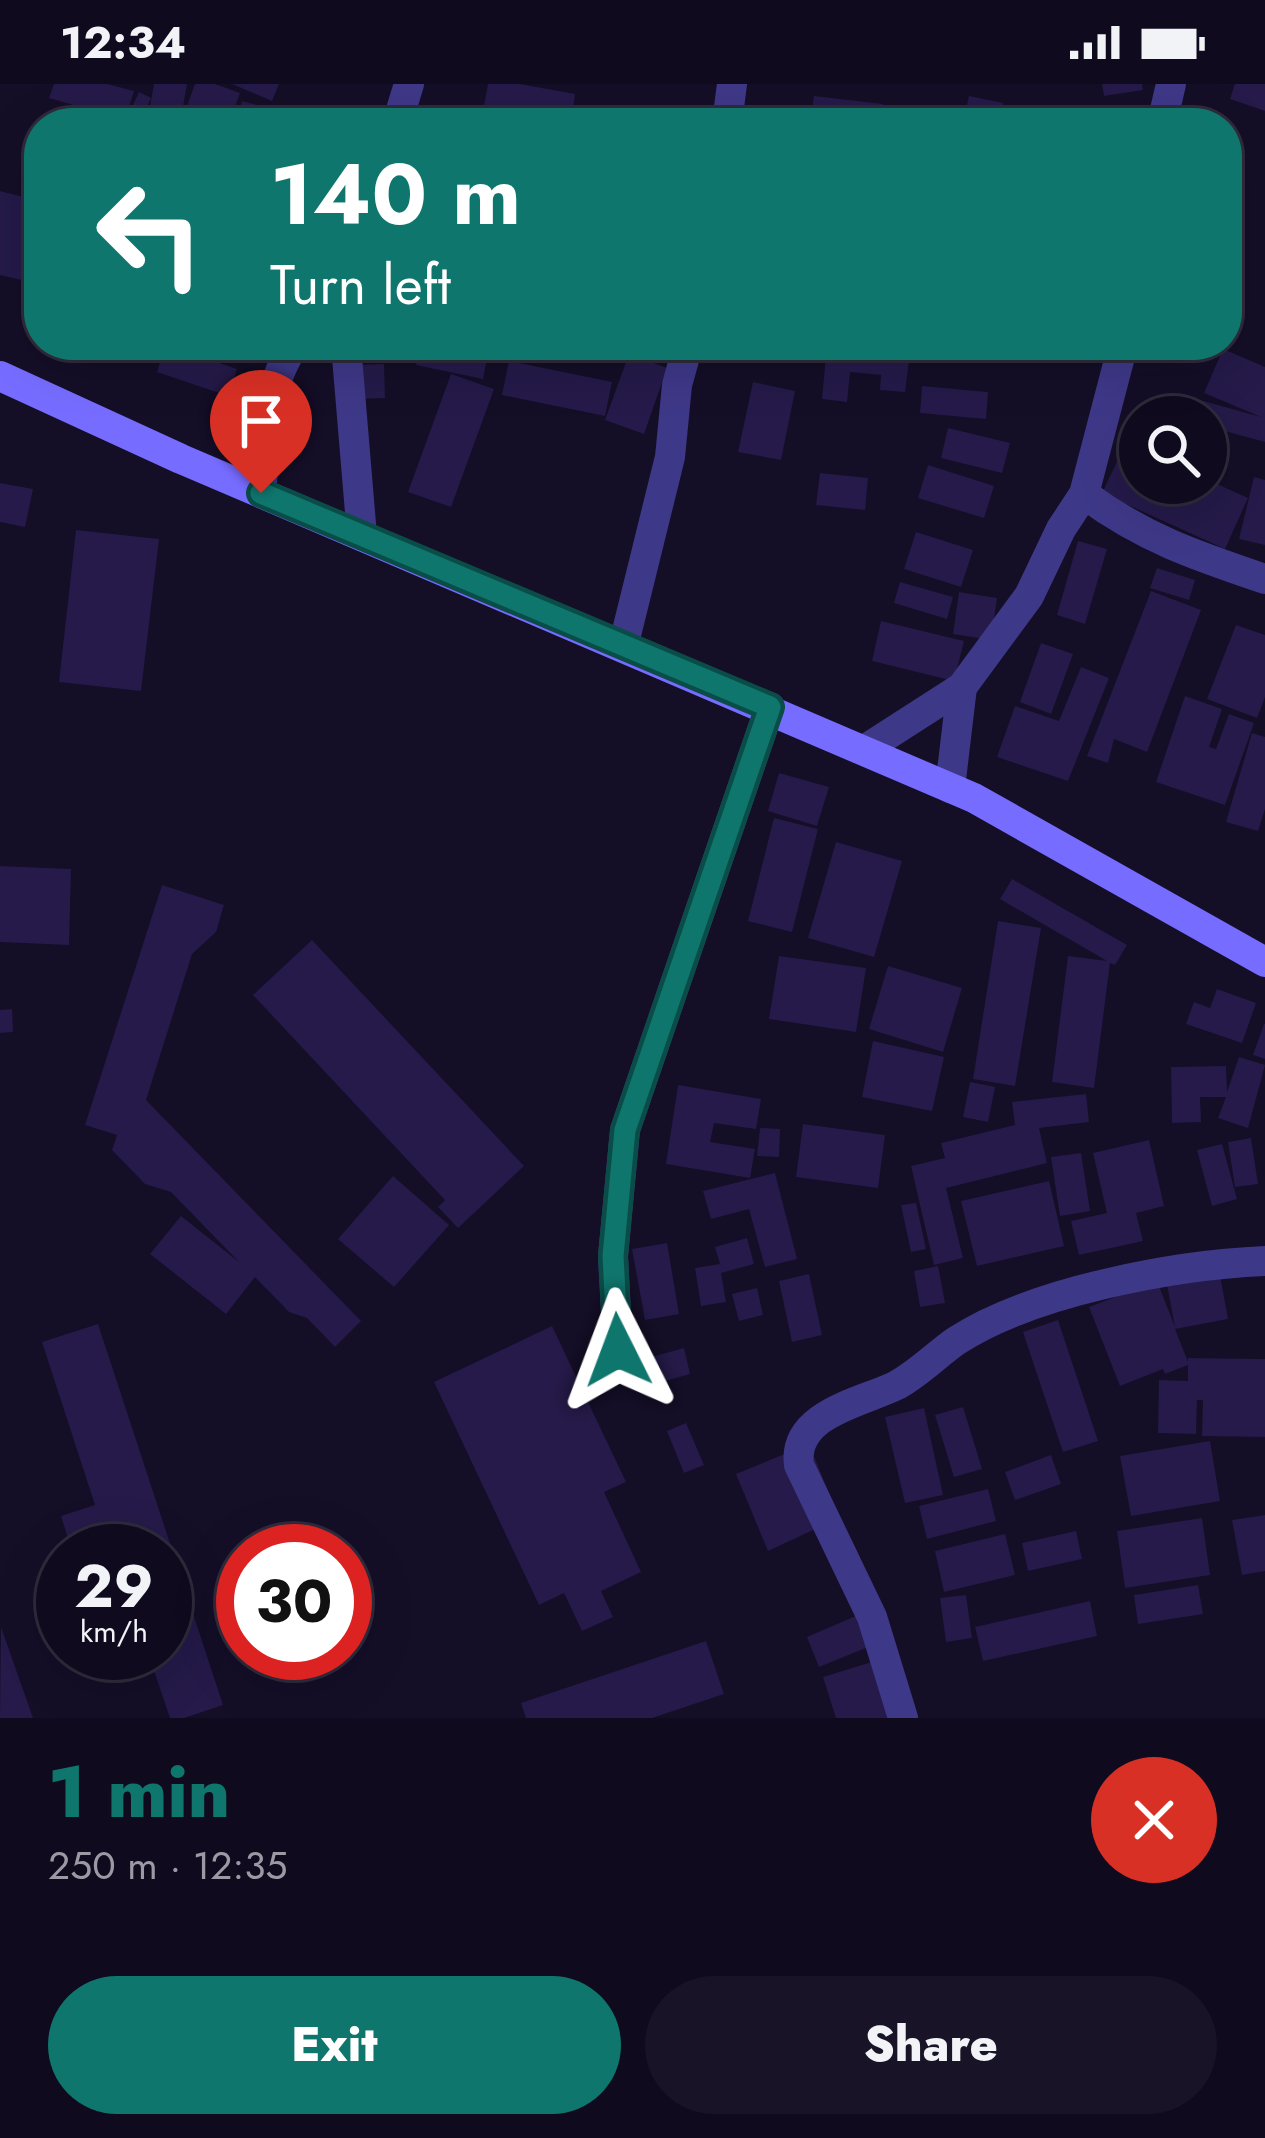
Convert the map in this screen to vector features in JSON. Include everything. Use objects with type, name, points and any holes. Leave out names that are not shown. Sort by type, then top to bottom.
[{"type":"main road","points":[[0,376],[950,788],[1265,962]]},
{"type":"street","points":[[261,493],[269,413],[284,360]]},
{"type":"street","points":[[347,360],[362,536]]},
{"type":"street","points":[[623,647],[670,457],[676,385],[684,360]]},
{"type":"street","points":[[864,750],[962,687],[1029,596],[1061,529],[1084,494],[1119,360]]},
{"type":"street","points":[[1084,494],[1170,548],[1265,579]]},
{"type":"street","points":[[950,788],[962,687]]},
{"type":"street","points":[[618,1350],[613,1256],[625,1130],[770,707]]},
{"type":"street","points":[[903,1718],[872,1617],[799,1465],[800,1445],[808,1432],[829,1414],[894,1387],[957,1341],[1003,1318],[1078,1292],[1149,1276],[1213,1264],[1265,1262]]},
{"type":"building","points":[[54,84],[107,84],[134,91],[129,108],[84,108],[49,98]]},
{"type":"building","points":[[154,84],[187,84],[183,108],[150,108]]},
{"type":"building","points":[[195,84],[215,84],[240,93],[234,108],[186,108]]},
{"type":"building","points":[[232,84],[279,84],[272,101]]},
{"type":"building","points":[[488,84],[520,84],[575,94],[573,108],[484,108]]},
{"type":"building","points":[[1102,84],[1142,84],[1143,90],[1104,96]]},
{"type":"building","points":[[1235,84],[1265,84],[1265,111],[1230,99]]},
{"type":"building","points":[[139,92],[151,98],[146,108],[132,108]]},
{"type":"building","points":[[814,96],[883,104],[882,108],[812,108]]},
{"type":"building","points":[[969,96],[1003,103],[1002,108],[966,108]]},
{"type":"building","points":[[242,101],[268,108],[240,108]]},
{"type":"building","points":[[0,191],[24,197],[24,281],[0,275]]},
{"type":"building","points":[[1242,357],[1265,367],[1265,442],[1227,432],[1227,408],[1261,417],[1227,403],[1227,396],[1204,393],[1218,360]]},
{"type":"building","points":[[161,360],[210,360],[237,369],[228,396],[157,372]]},
{"type":"building","points":[[417,360],[487,360],[483,379],[416,365]]},
{"type":"building","points":[[627,360],[645,360],[667,368],[644,434],[605,420]]},
{"type":"building","points":[[826,360],[909,360],[905,392],[880,390],[881,375],[850,372],[847,402],[822,399]]},
{"type":"building","points":[[509,361],[612,382],[605,416],[502,395]]},
{"type":"building","points":[[384,364],[385,398],[357,399],[356,365]]},
{"type":"building","points":[[451,374],[494,389],[451,507],[408,492]]},
{"type":"building","points":[[753,382],[795,391],[781,460],[738,452]]},
{"type":"building","points":[[922,386],[988,392],[986,419],[920,413]]},
{"type":"building","points":[[948,428],[1010,443],[1002,473],[941,458]]},
{"type":"building","points":[[1119,458],[1119,501],[1102,493]]},
{"type":"building","points":[[928,465],[994,486],[984,518],[918,498]]},
{"type":"building","points":[[820,473],[868,478],[865,510],[816,505]]},
{"type":"building","points":[[1254,477],[1265,480],[1265,545],[1239,539]]},
{"type":"building","points":[[0,483],[33,489],[25,527],[0,522]]},
{"type":"building","points":[[1227,488],[1248,498],[1225,549],[1126,504],[1227,504]]},
{"type":"building","points":[[76,530],[159,539],[141,691],[59,682]]},
{"type":"building","points":[[916,532],[973,550],[961,587],[904,569]]},
{"type":"building","points":[[1078,541],[1107,549],[1085,624],[1057,615]]},
{"type":"building","points":[[1157,568],[1195,580],[1189,600],[1150,588]]},
{"type":"building","points":[[900,582],[953,597],[947,619],[894,603]]},
{"type":"building","points":[[1151,591],[1201,610],[1147,752],[1114,739],[1108,763],[1087,756]]},
{"type":"building","points":[[959,592],[997,598],[991,640],[953,634]]},
{"type":"building","points":[[881,621],[964,641],[954,681],[872,661]]},
{"type":"building","points":[[1236,625],[1265,635],[1265,697],[1257,718],[1207,699]]},
{"type":"building","points":[[1041,643],[1073,654],[1051,714],[1020,702]]},
{"type":"building","points":[[1081,667],[1109,678],[1068,781],[997,757],[1015,706],[1059,721]]},
{"type":"building","points":[[1185,696],[1222,709],[1209,747],[1216,749],[1229,714],[1254,723],[1225,805],[1156,782]]},
{"type":"building","points":[[1252,733],[1265,737],[1265,809],[1258,831],[1226,822]]},
{"type":"building","points":[[779,773],[829,787],[817,826],[768,811]]},
{"type":"building","points":[[774,818],[818,829],[792,932],[748,921]]},
{"type":"building","points":[[836,842],[902,861],[874,957],[808,938]]},
{"type":"building","points":[[0,866],[71,869],[69,945],[0,942]]},
{"type":"building","points":[[1012,879],[1127,945],[1115,965],[1110,963],[1094,1088],[1052,1082],[1068,956],[1107,961],[1000,899]]},
{"type":"building","points":[[162,885],[224,905],[216,932],[192,954],[146,1100],[361,1321],[335,1347],[307,1318],[289,1312],[255,1277],[226,1314],[150,1254],[181,1216],[239,1262],[171,1192],[145,1184],[112,1150],[117,1135],[85,1125]]},
{"type":"building","points":[[998,921],[1041,928],[1015,1086],[973,1079]]},
{"type":"building","points":[[312,940],[524,1166],[458,1228],[438,1207],[445,1200],[253,995]]},
{"type":"building","points":[[779,956],[866,968],[856,1032],[769,1019]]},
{"type":"building","points":[[888,966],[962,988],[943,1052],[869,1029]]},
{"type":"building","points":[[1217,989],[1256,1003],[1242,1043],[1186,1024],[1194,1002],[1210,1008]]},
{"type":"building","points":[[12,1009],[13,1032],[0,1033],[0,1010]]},
{"type":"building","points":[[1265,1024],[1265,1059],[1253,1055]]},
{"type":"building","points":[[873,1041],[944,1057],[932,1111],[862,1097]]},
{"type":"building","points":[[1239,1057],[1265,1065],[1248,1128],[1218,1118],[1226,1097],[1200,1097],[1201,1122],[1172,1123],[1171,1067],[1226,1066],[1227,1092]]},
{"type":"building","points":[[970,1082],[995,1087],[988,1122],[963,1117]]},
{"type":"building","points":[[678,1085],[761,1099],[756,1129],[714,1123],[710,1142],[755,1149],[750,1178],[666,1164]]},
{"type":"building","points":[[1086,1094],[1089,1122],[1039,1128],[1047,1163],[946,1188],[963,1258],[934,1265],[911,1166],[945,1158],[941,1143],[1015,1125],[1012,1102]]},
{"type":"building","points":[[803,1124],[885,1135],[878,1188],[796,1177]]},
{"type":"building","points":[[760,1128],[780,1129],[779,1157],[757,1156]]},
{"type":"building","points":[[1251,1138],[1258,1184],[1235,1187],[1228,1142]]},
{"type":"building","points":[[1149,1140],[1164,1206],[1136,1213],[1143,1241],[1079,1255],[1071,1221],[1107,1213],[1093,1153]]},
{"type":"building","points":[[1222,1144],[1237,1199],[1212,1206],[1197,1150]]},
{"type":"building","points":[[1081,1153],[1090,1211],[1060,1216],[1051,1157]]},
{"type":"building","points":[[775,1173],[797,1259],[765,1267],[749,1209],[711,1219],[703,1191]]},
{"type":"building","points":[[393,1176],[449,1225],[394,1287],[338,1239]]},
{"type":"building","points":[[1049,1181],[1064,1246],[977,1266],[961,1201]]},
{"type":"building","points":[[916,1203],[926,1249],[911,1252],[901,1205]]},
{"type":"building","points":[[747,1238],[754,1264],[721,1273],[726,1302],[701,1306],[695,1268],[720,1264],[715,1247]]},
{"type":"building","points":[[667,1243],[679,1314],[645,1320],[632,1249]]},
{"type":"building","points":[[938,1266],[945,1303],[920,1307],[914,1271]]},
{"type":"building","points":[[1219,1270],[1228,1319],[1175,1329],[1188,1362],[1188,1358],[1265,1359],[1265,1437],[1202,1436],[1203,1400],[1197,1400],[1196,1434],[1158,1433],[1159,1380],[1188,1381],[1188,1365],[1120,1386],[1089,1307],[1157,1281],[1175,1327],[1166,1279]]},
{"type":"building","points":[[809,1274],[822,1335],[792,1342],[779,1281]]},
{"type":"building","points":[[757,1288],[763,1315],[739,1321],[732,1294]]},
{"type":"building","points":[[1058,1320],[1098,1441],[1063,1452],[1023,1332]]},
{"type":"building","points":[[98,1324],[164,1524],[64,1524],[61,1516],[95,1505],[42,1342]]},
{"type":"building","points":[[552,1326],[626,1482],[604,1492],[641,1572],[601,1591],[613,1617],[582,1631],[564,1593],[539,1605],[434,1382]]},
{"type":"building","points":[[684,1348],[690,1374],[655,1384],[648,1358]]},
{"type":"building","points":[[963,1407],[982,1469],[954,1477],[935,1415]]},
{"type":"building","points":[[924,1408],[943,1495],[905,1503],[885,1417]]},
{"type":"building","points":[[686,1423],[704,1465],[684,1473],[667,1431]]},
{"type":"building","points":[[1210,1441],[1220,1501],[1131,1516],[1120,1456]]},
{"type":"building","points":[[809,1444],[839,1518],[768,1551],[736,1474]]},
{"type":"building","points":[[1051,1455],[1061,1484],[1015,1500],[1005,1472]]},
{"type":"building","points":[[988,1489],[996,1521],[927,1539],[919,1506]]},
{"type":"building","points":[[1265,1515],[1265,1571],[1242,1575],[1232,1520]]},
{"type":"building","points":[[1202,1518],[1210,1575],[1125,1588],[1117,1531]]},
{"type":"building","points":[[1076,1531],[1082,1559],[1028,1571],[1022,1543]]},
{"type":"building","points":[[1005,1534],[1015,1575],[944,1592],[935,1551]]},
{"type":"building","points":[[1198,1585],[1203,1614],[1138,1624],[1134,1595]]},
{"type":"building","points":[[966,1595],[972,1638],[946,1642],[940,1598]]},
{"type":"building","points":[[1090,1601],[1097,1636],[983,1661],[975,1627]]},
{"type":"building","points":[[192,1611],[223,1705],[170,1718],[157,1680],[192,1680]]},
{"type":"building","points":[[865,1612],[878,1643],[819,1667],[807,1637]]},
{"type":"building","points":[[1,1627],[33,1718],[0,1718]]},
{"type":"building","points":[[706,1641],[724,1694],[652,1718],[526,1718],[521,1703]]},
{"type":"building","points":[[885,1658],[894,1718],[836,1718],[823,1677]]},
{"type":"route","points":[[261,493],[770,707],[625,1130],[613,1256],[618,1350]]}]
